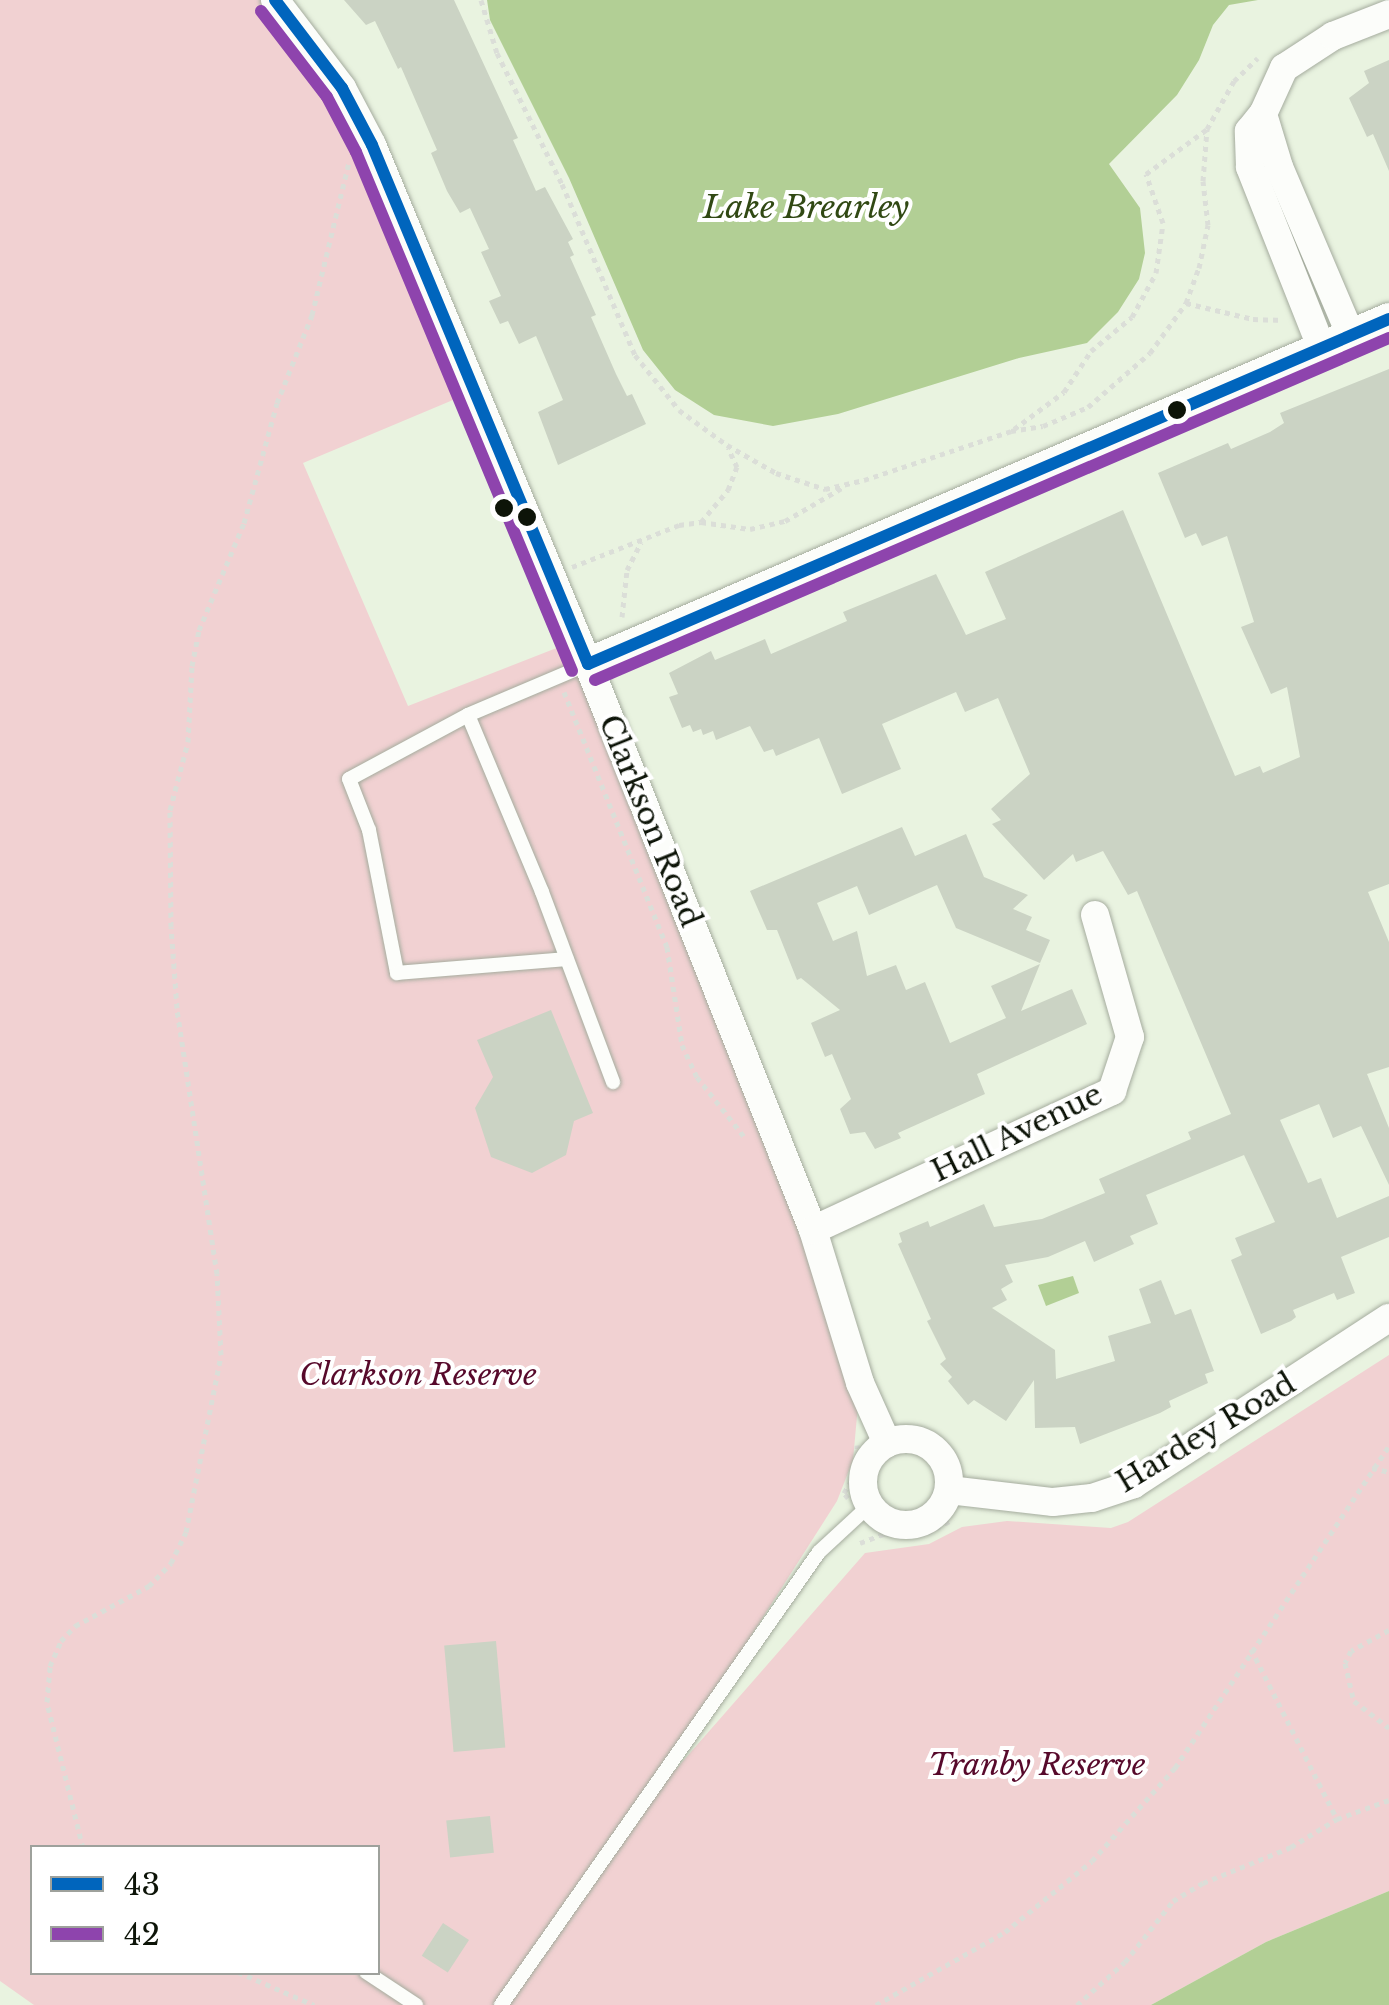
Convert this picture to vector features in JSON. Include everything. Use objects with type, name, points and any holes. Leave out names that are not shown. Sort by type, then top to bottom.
[{"type":"street","name":"Clarkson Road","points":[[275,0],[342,88],[372,145],[550,575],[574,670],[813,1230],[860,1383],[887,1443]]},
{"type":"street","points":[[1328,335],[1250,168],[1249,131],[1264,114],[1284,68],[1302,54],[1389,14]]},
{"type":"street","points":[[1264,114],[1328,335]]},
{"type":"street","points":[[574,670],[1328,335],[1389,319]]},
{"type":"street","name":"Hall Avenue","points":[[813,1230],[1112,1091],[1130,1037],[1094,915]]},
{"type":"street","name":"Hardey Road","points":[[949,1490],[1053,1502],[1092,1498],[1134,1484],[1389,1318]]},
{"type":"street","points":[[902,1438],[932,1447],[944,1459],[949,1490],[930,1518],[914,1524],[864,1509],[867,1463],[887,1443],[902,1438]]},
{"type":"lane","points":[[566,959],[397,973],[369,830],[349,779],[468,715],[574,670]]},
{"type":"lane","points":[[468,715],[613,1082]]},
{"type":"lane","points":[[501,2005],[820,1552],[864,1509]]},
{"type":"lane","points":[[371,1975],[416,2005]]},
{"type":"path","points":[[481,0],[497,54],[562,184],[635,356],[679,410],[727,445],[776,474],[825,489],[1011,431],[1043,426],[1088,407],[1150,353],[1186,303],[1208,225],[1203,181],[1206,129]]},
{"type":"path","points":[[1011,431],[1064,392],[1092,352],[1132,317],[1156,273],[1162,223],[1146,174],[1206,129],[1234,81],[1267,50]]},
{"type":"path","points":[[82,1845],[48,1702],[50,1666],[61,1641],[74,1626],[150,1586],[171,1564],[186,1532],[221,1355],[216,1274],[178,1008],[171,926],[170,810],[188,742],[192,666],[199,630],[244,523],[277,403],[312,316],[350,170],[348,152]]},
{"type":"path","points":[[1186,303],[1328,335]]},
{"type":"path","points":[[700,522],[728,490],[736,467],[727,445]]},
{"type":"path","points":[[550,575],[700,522],[750,529],[785,521],[847,484]]},
{"type":"path","points":[[631,645],[620,613],[627,570],[642,540]]},
{"type":"path","points":[[574,670],[667,947],[682,1045],[697,1077],[750,1144]]},
{"type":"path","points":[[854,1429],[858,1468],[844,1493],[864,1509],[873,1536]]},
{"type":"path","points":[[876,2005],[1005,1932],[1092,1861],[1175,1768],[1389,1446]]},
{"type":"path","points":[[1372,1468],[1389,1472]]},
{"type":"path","points":[[1389,1630],[1350,1651],[1344,1663],[1354,1701],[1389,1728]]},
{"type":"path","points":[[1252,1649],[1337,1819]]},
{"type":"path","points":[[1077,2005],[1125,1962],[1172,1901],[1203,1882],[1290,1847],[1337,1819],[1389,1800]]},
{"type":"path","points":[[245,1975],[314,2005]]},
{"type":"green space","name":"Clarkson Reserve","points":[[0,0],[269,0],[339,91],[472,392],[303,463],[408,706],[577,640],[860,1383],[853,1460],[837,1501],[641,1809],[865,1553],[929,1544],[962,1527],[1007,1521],[1111,1528],[1128,1522],[1389,1355],[1389,1891],[1266,1942],[1151,2005],[34,2005],[0,1981]]},
{"type":"water","name":"Lake Brearley","points":[[487,0],[1258,0],[1229,5],[1213,25],[1199,60],[1177,95],[1109,164],[1140,208],[1145,253],[1139,279],[1118,312],[1087,343],[1019,358],[838,414],[773,426],[714,415],[675,390],[643,350],[569,178],[490,20]]},
{"type":"water","points":[[1073,1276],[1079,1293],[1046,1306],[1038,1285]]},
{"type":"water","points":[[1389,1891],[1389,2005],[1151,2005],[1266,1942]]},
{"type":"building","points":[[344,0],[454,0],[518,138],[513,140],[536,191],[545,187],[573,239],[568,242],[574,255],[570,257],[596,315],[591,317],[627,396],[632,394],[646,424],[558,465],[538,412],[563,400],[536,336],[519,344],[508,321],[500,324],[489,301],[501,296],[481,252],[489,249],[470,208],[460,213],[447,191],[431,153],[437,150],[401,67],[398,69],[375,21],[366,25]]},
{"type":"building","points":[[1389,60],[1389,171],[1373,134],[1367,137],[1349,98],[1369,83],[1364,71]]},
{"type":"building","points":[[1389,369],[1389,884],[1368,892],[1389,942],[1389,1067],[1367,1074],[1389,1128],[1389,1185],[1361,1126],[1333,1138],[1319,1104],[1280,1120],[1308,1183],[1321,1178],[1337,1218],[1389,1196],[1389,1237],[1341,1257],[1355,1293],[1337,1300],[1334,1293],[1293,1310],[1296,1317],[1291,1321],[1261,1334],[1231,1260],[1242,1255],[1235,1238],[1275,1222],[1244,1155],[1146,1195],[1158,1224],[1130,1236],[1134,1244],[1094,1262],[1085,1241],[1048,1257],[1005,1265],[1013,1282],[1001,1289],[1007,1300],[992,1308],[1055,1350],[1056,1379],[1115,1361],[1108,1336],[1151,1323],[1139,1289],[1161,1280],[1175,1315],[1191,1309],[1214,1371],[1205,1374],[1208,1383],[1169,1401],[1171,1407],[1160,1413],[1080,1444],[1075,1427],[1035,1428],[1034,1380],[1006,1421],[974,1400],[968,1405],[948,1381],[952,1377],[940,1364],[946,1359],[898,1244],[902,1242],[899,1233],[928,1221],[930,1227],[984,1204],[994,1227],[1042,1219],[1105,1193],[1099,1179],[1191,1139],[1188,1132],[1231,1114],[1137,891],[1128,895],[1103,851],[1076,862],[1073,854],[1044,880],[992,824],[1001,820],[991,809],[1030,774],[998,698],[965,712],[956,692],[882,724],[901,769],[842,794],[819,738],[776,756],[773,749],[764,752],[750,726],[716,740],[713,731],[703,735],[701,729],[693,732],[690,725],[682,728],[669,697],[678,694],[669,673],[711,651],[715,660],[765,639],[771,654],[847,621],[843,612],[936,574],[966,635],[1006,619],[985,572],[1123,510],[1235,776],[1260,766],[1263,773],[1300,757],[1287,687],[1271,694],[1241,627],[1254,622],[1227,536],[1202,546],[1196,533],[1185,538],[1158,473],[1228,443],[1231,449],[1270,432],[1284,423],[1280,413]]},
{"type":"building","points":[[902,827],[915,856],[966,834],[984,877],[1028,895],[1013,909],[1032,917],[1026,930],[1050,940],[1040,963],[956,928],[937,885],[869,915],[857,886],[817,903],[833,941],[857,931],[867,976],[896,965],[906,990],[925,982],[950,1043],[1006,1018],[991,986],[1040,964],[1021,1011],[1072,989],[1087,1024],[977,1074],[985,1094],[898,1133],[901,1138],[875,1149],[865,1132],[850,1134],[840,1109],[851,1099],[832,1054],[825,1057],[811,1023],[840,1010],[801,978],[797,980],[777,930],[767,930],[750,891]]},
{"type":"building","points":[[551,1010],[593,1113],[574,1121],[566,1155],[532,1173],[491,1157],[475,1108],[493,1077],[477,1040]]},
{"type":"building","points":[[496,1641],[505,1748],[454,1752],[444,1646]]},
{"type":"building","points":[[490,1816],[494,1853],[450,1857],[446,1821]]},
{"type":"building","points":[[443,1923],[469,1940],[448,1973],[422,1956]]},
{"type":"transit line","name":"43","points":[[275,0],[342,88],[372,145],[588,664]]},
{"type":"transit line","name":"42","points":[[261,11],[327,97],[356,152],[572,671]]},
{"type":"transit line","name":"43","points":[[588,664],[1389,319]]},
{"type":"transit line","name":"42","points":[[595,680],[1389,338]]},
{"type":"park label","name":"Tranby Reserve","points":[[1037,1765]]}]
